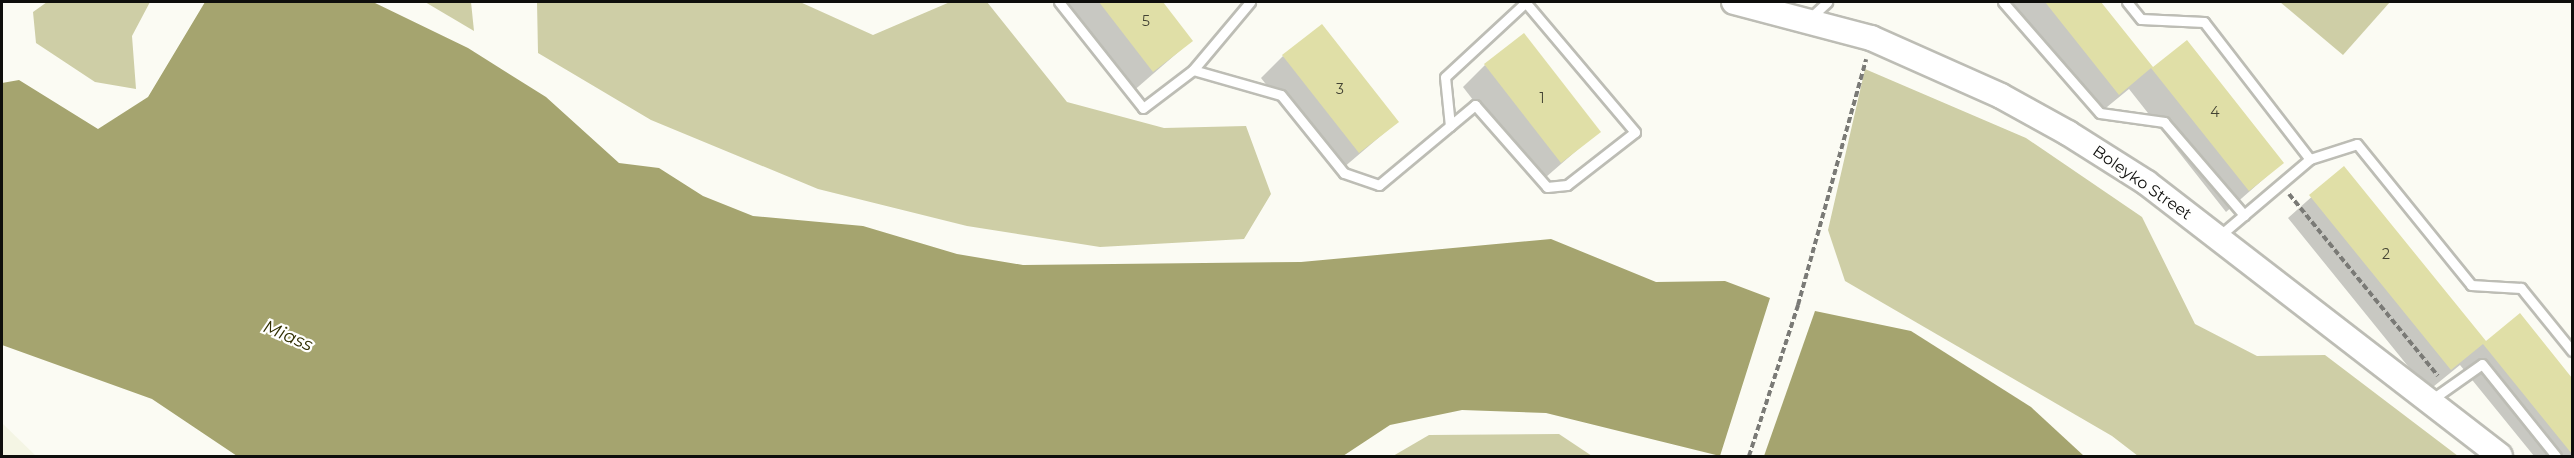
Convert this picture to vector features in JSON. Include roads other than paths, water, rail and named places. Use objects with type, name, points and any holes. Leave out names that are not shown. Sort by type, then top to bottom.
[{"type":"street","name":"Boleyko Street","points":[[1734,2],[1808,19],[1871,38],[2001,96],[2068,133],[2439,395],[2500,456]]},
{"type":"lane","points":[[1059,2],[1143,108],[1192,70],[1250,2]]},
{"type":"lane","points":[[1192,70],[1281,95],[1344,173],[1379,185],[1450,126],[1475,105],[1547,187],[1567,185],[1635,132],[1526,2],[1445,77],[1450,126]]},
{"type":"lane","points":[[1808,19],[1827,2]]},
{"type":"lane","points":[[2003,2],[2100,112],[2164,122],[2244,215]]},
{"type":"lane","points":[[2127,2],[2141,19],[2204,22],[2310,159]]},
{"type":"lane","points":[[2218,237],[2310,159],[2357,144],[2471,285],[2522,288],[2572,351]]},
{"type":"lane","points":[[2439,395],[2482,364],[2556,456]]},
{"type":"water","name":"Miass","points":[[205,2],[373,2],[468,48],[546,97],[619,163],[659,168],[703,196],[753,216],[863,226],[957,254],[1023,265],[1301,262],[1551,239],[1656,282],[1725,281],[1770,298],[1720,456],[1546,413],[1462,410],[1390,425],[1343,456],[237,456],[152,399],[2,345],[2,83],[19,80],[98,129],[148,97]]},
{"type":"water","points":[[1815,311],[1911,331],[2031,407],[2084,456],[1764,456]]}]
